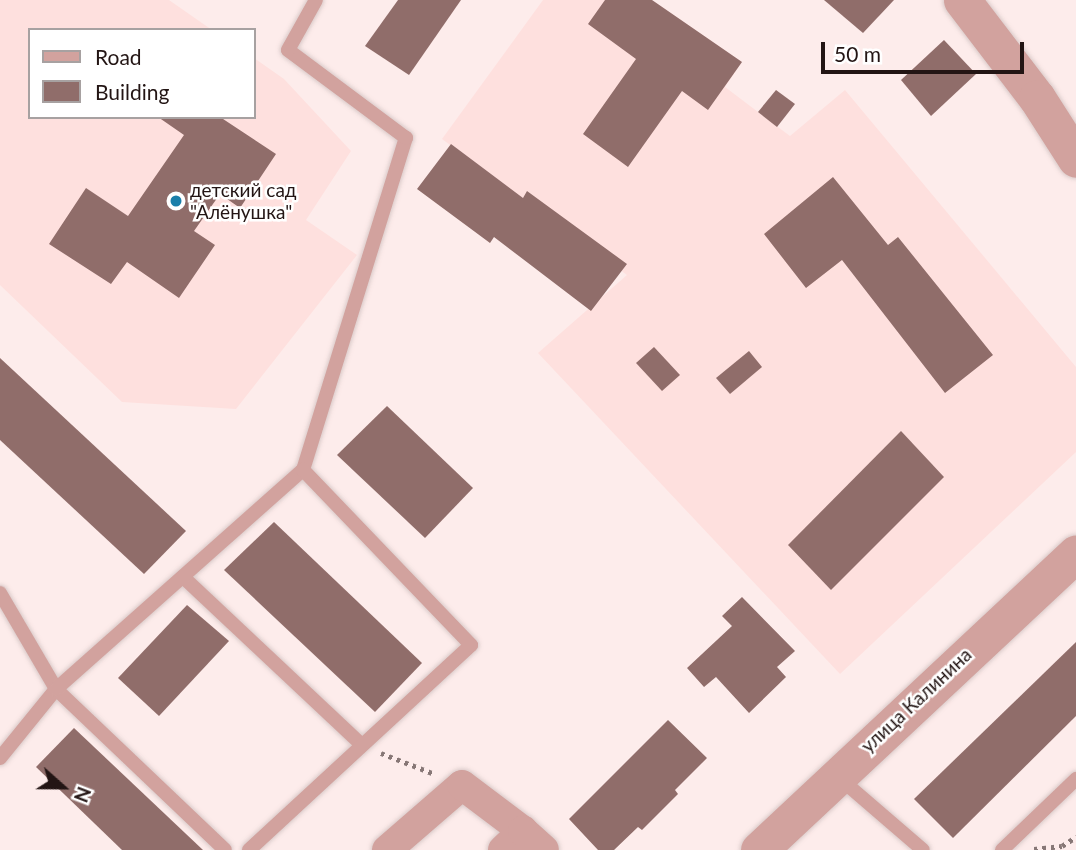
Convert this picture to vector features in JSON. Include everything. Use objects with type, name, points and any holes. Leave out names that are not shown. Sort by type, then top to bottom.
[{"type":"street","points":[[962,0],[1037,98],[1076,159]]},
{"type":"street","name":"улица Калинина","points":[[759,850],[1076,553]]},
{"type":"street","points":[[387,850],[462,785],[523,844]]},
{"type":"lane","points":[[0,758],[57,689],[303,470],[406,138],[288,50],[316,0]]},
{"type":"lane","points":[[249,850],[471,645],[303,470]]},
{"type":"lane","points":[[183,577],[362,745]]},
{"type":"lane","points":[[0,593],[57,689],[225,850]]},
{"type":"lane","points":[[836,775],[923,850]]},
{"type":"lane","points":[[1002,850],[1076,779]]},
{"type":"path","points":[[362,745],[462,785]]},
{"type":"path","points":[[1025,850],[1062,846],[1076,837]]},
{"type":"shaded area","points":[[0,0],[169,0],[209,28],[28,28],[28,119],[256,119],[256,59],[284,79],[351,151],[306,220],[357,255],[236,409],[122,402],[0,285]]},
{"type":"shaded area","points":[[543,0],[652,0],[742,62],[725,87],[790,136],[845,90],[1076,367],[1076,452],[840,674],[538,353],[627,275],[442,139]]},
{"type":"building","points":[[398,0],[461,0],[409,75],[365,46]]},
{"type":"building","points":[[605,0],[652,0],[742,62],[708,110],[682,91],[628,167],[583,134],[636,59],[588,24]]},
{"type":"building","points":[[824,0],[894,0],[863,33]]},
{"type":"building","points":[[944,40],[976,74],[931,116],[901,80]]},
{"type":"building","points":[[776,90],[795,104],[777,127],[758,112]]},
{"type":"building","name":"детский сад \"Алёнушка\"","points":[[161,119],[223,119],[276,154],[240,208],[220,194],[194,231],[215,245],[179,298],[127,262],[111,284],[49,244],[86,188],[128,216],[184,135]]},
{"type":"building","points":[[451,144],[523,198],[527,191],[627,264],[591,311],[494,237],[490,243],[417,189]]},
{"type":"building","points":[[833,177],[888,245],[898,237],[993,355],[945,393],[842,260],[806,288],[764,234]]},
{"type":"building","points":[[654,347],[680,375],[662,391],[636,363]]},
{"type":"building","points":[[749,351],[762,367],[730,394],[716,378]]},
{"type":"building","points":[[0,358],[186,531],[144,574],[0,440]]},
{"type":"building","points":[[387,406],[473,488],[425,538],[337,455]]},
{"type":"building","points":[[901,431],[944,477],[831,590],[788,545]]},
{"type":"building","points":[[274,522],[422,663],[375,712],[224,570]]},
{"type":"building","points":[[742,597],[795,651],[777,667],[786,677],[749,713],[716,677],[704,687],[687,668],[732,626],[722,616]]},
{"type":"building","points":[[187,605],[229,641],[159,716],[118,678]]},
{"type":"building","points":[[1076,642],[1076,716],[953,838],[914,799]]},
{"type":"building","points":[[668,720],[707,758],[675,790],[678,794],[642,830],[638,827],[614,850],[598,850],[569,819]]},
{"type":"building","points":[[74,728],[203,850],[122,850],[36,767]]},
{"type":"place","name":"детский сад \"Алёнушка\"","points":[[176,201]]}]
